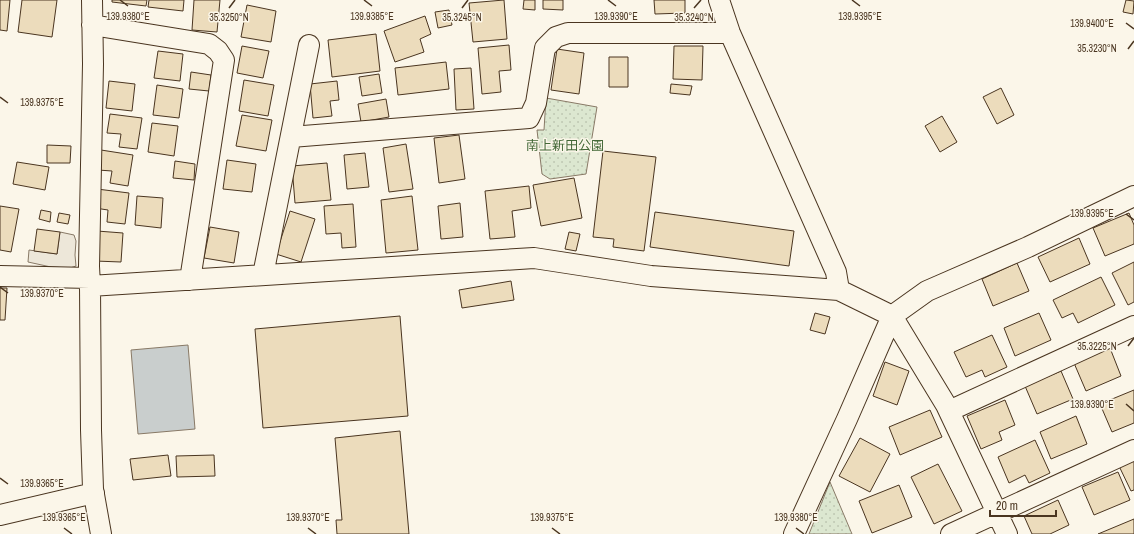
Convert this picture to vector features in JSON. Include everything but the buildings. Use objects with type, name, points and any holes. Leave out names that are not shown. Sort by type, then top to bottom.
[{"type":"street","points":[[92,0],[93,64],[89,258],[91,430],[94,493],[101,534]]},
{"type":"street","points":[[719,0],[730,33],[836,272],[839,290]]},
{"type":"street","points":[[92,25],[209,44],[218,50],[224,60],[190,280]]},
{"type":"street","points":[[291,137],[529,118],[536,103],[545,48],[556,37],[568,33],[730,33]]},
{"type":"street","points":[[263,275],[309,45]]},
{"type":"street","points":[[794,534],[892,316],[927,291],[1028,247],[1134,196]]},
{"type":"street","points":[[0,276],[90,282],[190,280],[534,258],[652,276],[839,290],[892,316],[949,411],[1007,534]]},
{"type":"street","points":[[949,411],[1134,326]]},
{"type":"street","points":[[952,534],[1134,450]]},
{"type":"street","points":[[0,515],[94,493]]},
{"type":"green space","name":"南上新田公園","points":[[546,98],[597,107],[586,174],[550,179],[542,174],[537,130],[544,130]]},
{"type":"green space","points":[[830,482],[852,534],[809,534]]},
{"type":"shaded area","points":[[60,232],[74,235],[76,241],[76,266],[70,268],[51,267],[28,262],[29,250],[57,254]]},
{"type":"shaded area","points":[[188,345],[195,429],[138,434],[131,350]]}]
